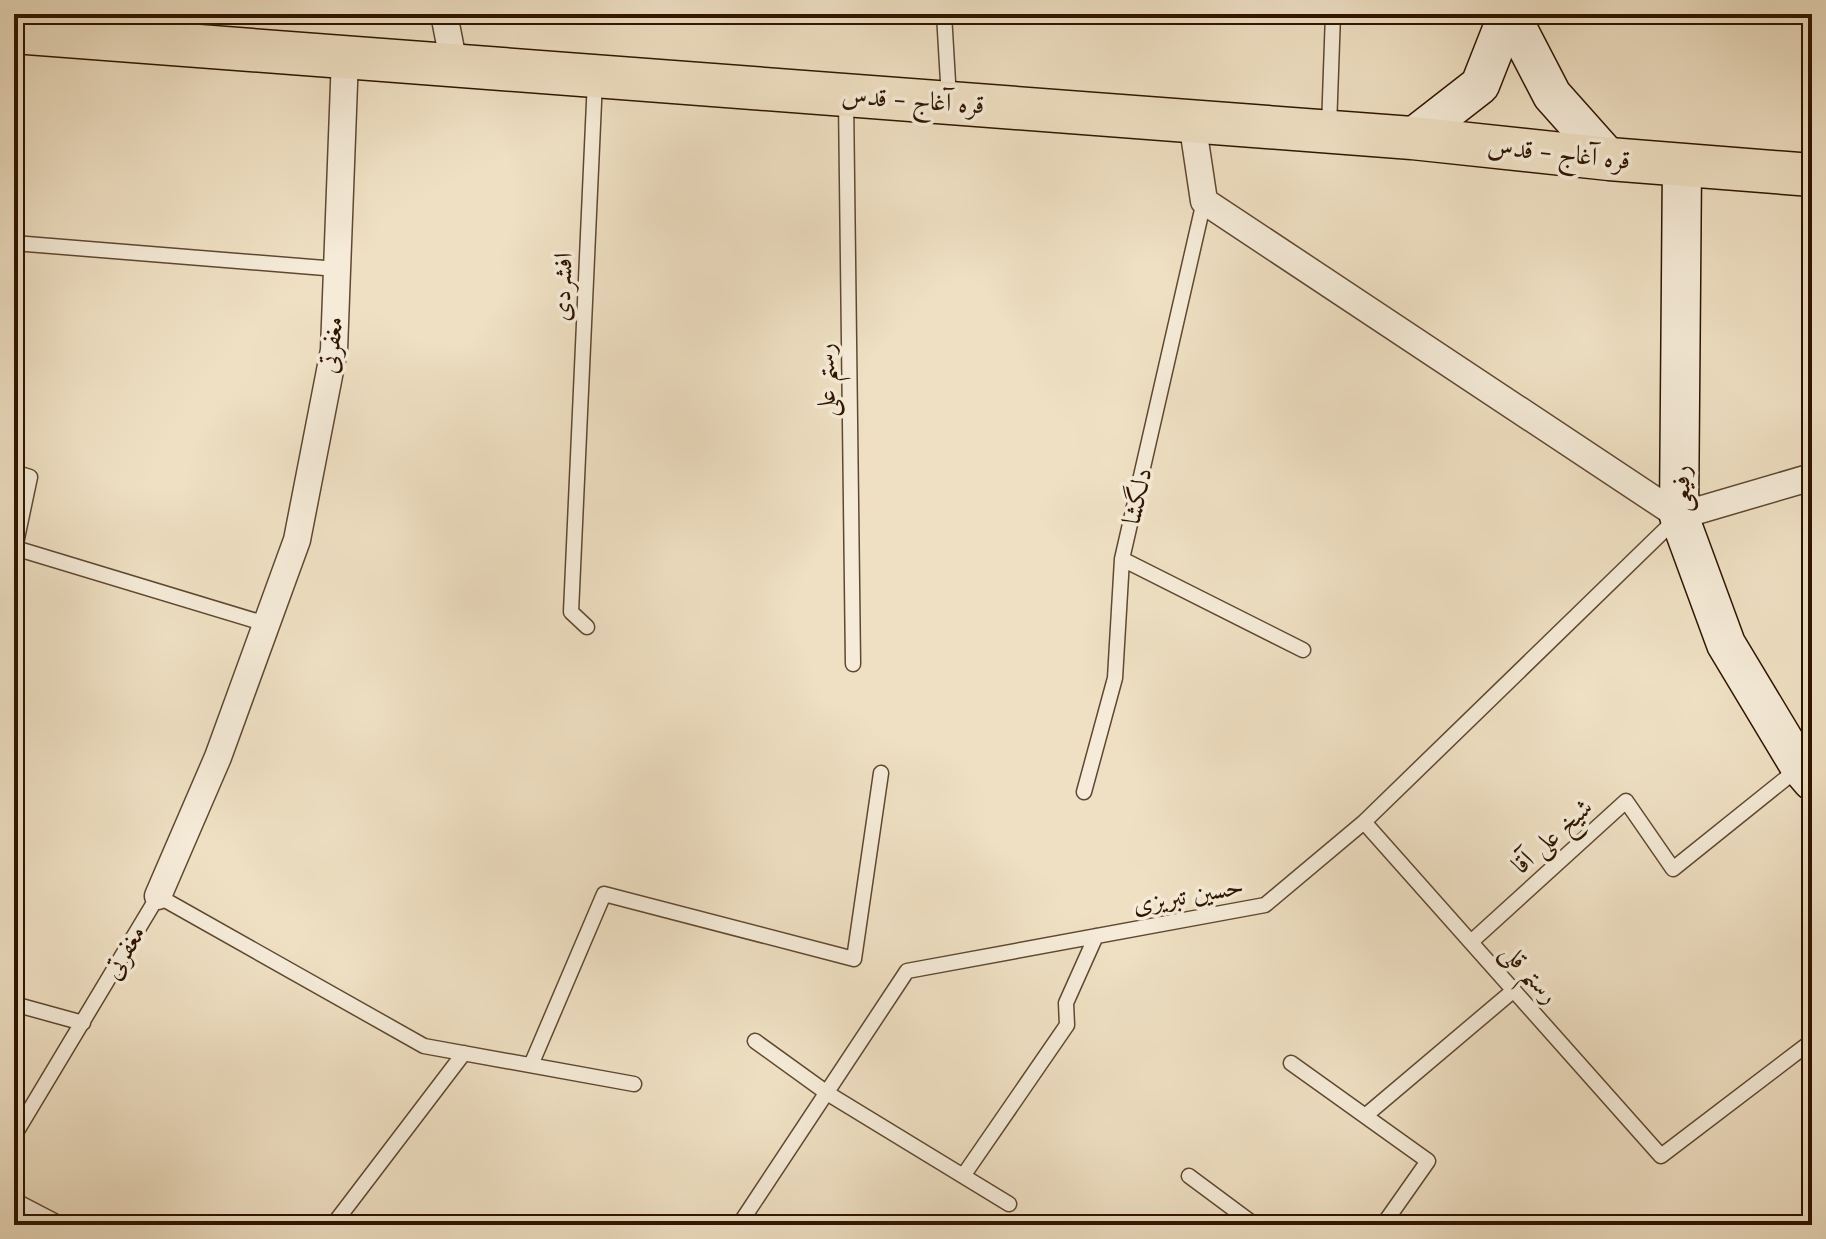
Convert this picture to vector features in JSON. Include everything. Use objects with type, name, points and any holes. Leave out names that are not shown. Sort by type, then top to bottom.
[{"type":"main road","points":[[1412,138],[1480,85],[1509,14]]},
{"type":"main road","points":[[1509,14],[1552,95],[1609,159]]},
{"type":"main road","name":"قره آغاج - قدس","points":[[14,32],[1412,138],[1609,159],[1812,175]]},
{"type":"main road","name":"رفیعی","points":[[1682,164],[1679,516],[1726,644],[1806,774]]},
{"type":"street","points":[[444,14],[454,65]]},
{"type":"street","name":"مغفرتی","points":[[158,896],[218,757],[297,540],[334,350],[345,57]]},
{"type":"street","name":"دلگشا","points":[[1192,121],[1204,201]]},
{"type":"street","points":[[1204,201],[1679,516],[1812,477]]},
{"type":"lane","points":[[944,14],[950,103]]},
{"type":"lane","points":[[1329,132],[1333,14]]},
{"type":"lane","name":"افشردی","points":[[587,627],[571,612],[595,76]]},
{"type":"lane","name":"رستم علی","points":[[846,95],[853,664]]},
{"type":"lane","name":"دلگشا","points":[[1084,792],[1115,678],[1122,559],[1204,201]]},
{"type":"lane","points":[[14,243],[337,269]]},
{"type":"lane","points":[[14,472],[30,477],[15,548],[266,624]]},
{"type":"lane","name":"حسین تبریزی","points":[[739,1225],[907,971],[1265,905],[1364,822],[1679,516]]},
{"type":"lane","points":[[1122,559],[1303,650]]},
{"type":"lane","points":[[531,1065],[604,894],[854,959],[881,773]]},
{"type":"lane","name":"شیخ علی آقا","points":[[1471,942],[1626,801],[1673,869],[1806,774]]},
{"type":"lane","name":"رستم قلی","points":[[1364,822],[1661,1156],[1812,1041]]},
{"type":"lane","points":[[158,896],[424,1046],[634,1084]]},
{"type":"lane","name":"مغفرتی","points":[[14,1136],[158,896]]},
{"type":"lane","points":[[963,1176],[1067,1025],[1066,1003],[1096,936]]},
{"type":"lane","points":[[1365,1116],[1514,990]]},
{"type":"lane","points":[[14,1004],[83,1023]]},
{"type":"lane","points":[[755,1041],[827,1093],[1009,1204]]},
{"type":"lane","points":[[333,1225],[464,1053]]},
{"type":"lane","points":[[1291,1063],[1428,1161],[1383,1225]]},
{"type":"lane","points":[[1189,1176],[1255,1225]]},
{"type":"lane","points":[[14,1200],[62,1225]]}]
